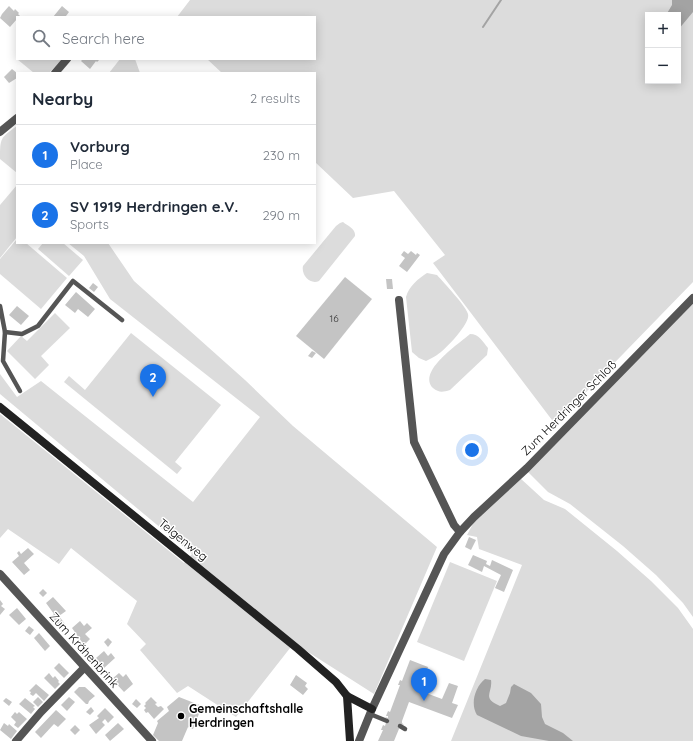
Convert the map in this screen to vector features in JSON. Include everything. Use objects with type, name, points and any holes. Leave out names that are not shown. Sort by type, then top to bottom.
[{"type":"main road","name":"Telgenweg","points":[[0,407],[298,649],[336,682],[347,696],[371,712]]},
{"type":"main road","points":[[347,696],[350,741]]},
{"type":"street","points":[[56,72],[65,60]]},
{"type":"street","points":[[0,132],[16,119]]},
{"type":"street","name":"Zum Herdringer Schloß","points":[[359,741],[444,554],[460,532],[474,516],[527,468],[693,298]]},
{"type":"street","points":[[400,300],[414,442],[454,525],[460,532]]},
{"type":"street","name":"Zum Krähenbrink","points":[[2,579],[152,741]]},
{"type":"street","points":[[16,741],[41,712],[84,668]]},
{"type":"lane","points":[[5,332],[22,334],[38,326],[73,281],[122,320]]},
{"type":"lane","points":[[0,306],[5,332],[3,361],[20,391]]},
{"type":"lane","points":[[371,712],[387,721]]},
{"type":"lane","points":[[400,726],[405,728]]},
{"type":"shaded area","points":[[190,0],[693,0],[693,282],[555,424],[433,263],[445,255],[394,191],[353,198],[316,163],[316,72],[221,72],[208,60],[316,60],[316,16],[178,16]]},
{"type":"shaded area","points":[[672,0],[693,0],[693,12],[681,26],[681,12],[668,12],[672,5]]},
{"type":"shaded area","points":[[18,60],[61,60],[50,72],[33,72]]},
{"type":"shaded area","points":[[119,60],[135,60],[140,72],[110,72]]},
{"type":"shaded area","points":[[16,127],[16,172],[0,159],[1,142],[7,133]]},
{"type":"shaded area","points":[[16,186],[16,238],[0,258],[0,205]]},
{"type":"shaded area","points":[[343,222],[354,231],[355,236],[319,281],[312,282],[303,273],[303,266],[336,226]]},
{"type":"shaded area","points":[[16,240],[16,244],[27,244],[67,278],[41,309],[0,274],[0,259]]},
{"type":"shaded area","points":[[42,244],[64,244],[83,260],[69,276],[38,249]]},
{"type":"shaded area","points":[[69,244],[109,244],[134,281],[245,380],[293,426],[437,547],[374,694],[294,643],[236,717],[188,686],[177,693],[140,650],[146,644],[127,624],[137,601],[71,548],[59,564],[8,529],[0,538],[0,414],[184,563],[192,554],[0,394],[0,374],[17,397],[41,381],[193,502],[260,417],[110,299],[84,256]]},
{"type":"shaded area","points":[[427,273],[437,275],[459,300],[468,314],[468,318],[462,330],[446,348],[426,361],[419,358],[412,352],[406,297],[407,293],[417,280]]},
{"type":"shaded area","points":[[693,302],[693,617],[683,603],[656,575],[623,546],[570,504],[548,492],[527,471]]},
{"type":"shaded area","points":[[55,313],[70,328],[41,356],[49,365],[35,379],[7,351],[21,336],[27,341]]},
{"type":"shaded area","points":[[131,333],[221,405],[175,462],[182,468],[177,474],[64,382],[69,376],[85,390]]},
{"type":"shaded area","points":[[470,334],[476,335],[488,348],[487,355],[450,390],[441,392],[435,390],[430,381],[430,374],[435,366],[441,358]]},
{"type":"shaded area","points":[[520,478],[544,500],[565,509],[617,551],[651,581],[678,608],[693,629],[693,741],[451,741],[522,565],[479,549],[477,537],[467,535],[475,520]]},
{"type":"shaded area","points":[[450,562],[497,581],[464,661],[417,642]]},
{"type":"shaded area","points":[[485,679],[491,680],[489,698],[500,706],[506,703],[511,687],[514,684],[531,693],[541,704],[542,717],[545,724],[563,733],[573,741],[549,741],[521,736],[477,715],[474,706],[476,691],[481,682]]},
{"type":"building","points":[[9,6],[14,11],[15,9],[20,16],[16,16],[16,20],[10,27],[0,18]]},
{"type":"building","points":[[62,6],[69,12],[66,16],[54,16]]},
{"type":"building","points":[[99,60],[97,62],[96,61],[90,69],[81,61]]},
{"type":"building","points":[[12,69],[16,72],[16,79],[9,83],[4,77]]},
{"type":"building","points":[[404,251],[408,254],[411,251],[416,255],[417,253],[420,255],[407,272],[399,266],[405,258],[401,255]]},
{"type":"building","points":[[345,277],[372,299],[324,359],[296,336]]},
{"type":"building","points":[[386,279],[392,279],[393,289],[387,289]]},
{"type":"building","points":[[93,283],[98,287],[94,292],[89,288]]},
{"type":"building","points":[[76,292],[95,309],[88,317],[78,309],[75,313],[65,305]]},
{"type":"building","points":[[17,306],[29,316],[21,325],[9,315]]},
{"type":"building","points":[[312,351],[316,353],[312,358],[308,356]]},
{"type":"building","points":[[469,537],[476,540],[471,550],[465,547]]},
{"type":"building","points":[[28,548],[34,554],[24,563],[30,570],[24,575],[12,562],[19,556],[17,553],[19,551],[21,554]]},
{"type":"building","points":[[473,555],[487,561],[486,564],[490,566],[492,560],[513,570],[504,592],[495,588],[501,575],[484,566],[482,572],[468,565]]},
{"type":"building","points":[[43,589],[47,593],[43,597],[39,593]]},
{"type":"building","points":[[53,597],[66,611],[59,616],[65,624],[60,628],[51,617],[54,614],[46,603]]},
{"type":"building","points":[[0,600],[3,604],[1,606],[5,609],[0,615]]},
{"type":"building","points":[[17,608],[26,619],[19,625],[9,615]]},
{"type":"building","points":[[80,621],[84,626],[87,623],[92,628],[85,634],[90,639],[84,645],[72,628]]},
{"type":"building","points":[[29,626],[34,630],[30,635],[25,631]]},
{"type":"building","points":[[39,633],[50,646],[45,651],[34,638]]},
{"type":"building","points":[[108,638],[112,642],[108,647],[104,642]]},
{"type":"building","points":[[104,651],[108,656],[111,653],[115,658],[104,668],[96,658]]},
{"type":"building","points":[[410,660],[428,667],[426,673],[432,676],[426,693],[442,699],[449,683],[458,686],[452,703],[458,705],[452,718],[409,702],[402,721],[404,725],[401,724],[394,741],[378,741],[383,730],[381,730],[383,725],[385,726],[387,719],[385,717],[388,718],[388,716],[386,716],[388,711],[390,712],[400,685],[398,685],[400,680],[402,681]]},
{"type":"building","points":[[59,663],[69,673],[64,678],[54,668]]},
{"type":"building","points":[[49,673],[53,678],[55,676],[59,681],[58,682],[60,684],[55,689],[44,678]]},
{"type":"building","points":[[119,673],[123,677],[126,674],[133,684],[124,692],[112,679]]},
{"type":"building","points":[[296,675],[307,683],[305,686],[308,689],[303,695],[290,685]]},
{"type":"building","points":[[36,684],[49,695],[44,701],[36,693],[33,696],[30,694],[31,692],[29,691]]},
{"type":"building","points":[[79,687],[85,687],[95,696],[89,701],[88,704],[86,704],[74,692]]},
{"type":"building","points":[[38,697],[43,702],[38,707],[33,702]]},
{"type":"building","points":[[69,697],[75,702],[67,711],[61,705]]},
{"type":"building","points":[[151,697],[157,703],[155,704],[158,707],[161,706],[164,709],[154,719],[144,710],[146,708],[144,706],[146,704],[145,703]]},
{"type":"building","name":"Gemeinschaftshalle Herdringen","points":[[179,697],[202,706],[193,729],[188,727],[182,741],[159,741],[153,735],[158,723],[157,721],[169,711],[167,707]]},
{"type":"building","points":[[6,698],[12,702],[9,706],[3,701]]},
{"type":"building","points":[[25,698],[35,706],[33,707],[35,709],[31,714],[19,704]]},
{"type":"building","points":[[136,699],[141,704],[137,708],[132,704]]},
{"type":"building","points":[[292,706],[296,709],[292,713],[288,710]]},
{"type":"building","points":[[91,707],[94,711],[90,715],[86,712]]},
{"type":"building","points":[[105,708],[114,717],[108,723],[105,719],[102,722],[105,725],[96,734],[89,725],[99,718],[97,716]]},
{"type":"building","points":[[56,710],[66,719],[58,727],[54,724],[41,738],[35,732]]},
{"type":"building","points":[[15,712],[17,714],[19,712],[27,719],[18,728],[14,725],[16,722],[11,717]]},
{"type":"building","points":[[4,723],[8,726],[9,724],[17,731],[11,739],[0,730]]},
{"type":"building","points":[[118,723],[124,729],[110,741],[105,735]]},
{"type":"building","points":[[75,725],[80,730],[75,735],[70,730]]},
{"type":"waterway","points":[[483,27],[501,0]]},
{"type":"place","name":"SV 1919 Herdringen e.V.","points":[[153,397]]},
{"type":"place","name":"Vorburg","points":[[424,701]]},
{"type":"place","name":"Gemeinschaftshalle Herdringen","points":[[181,716]]}]
